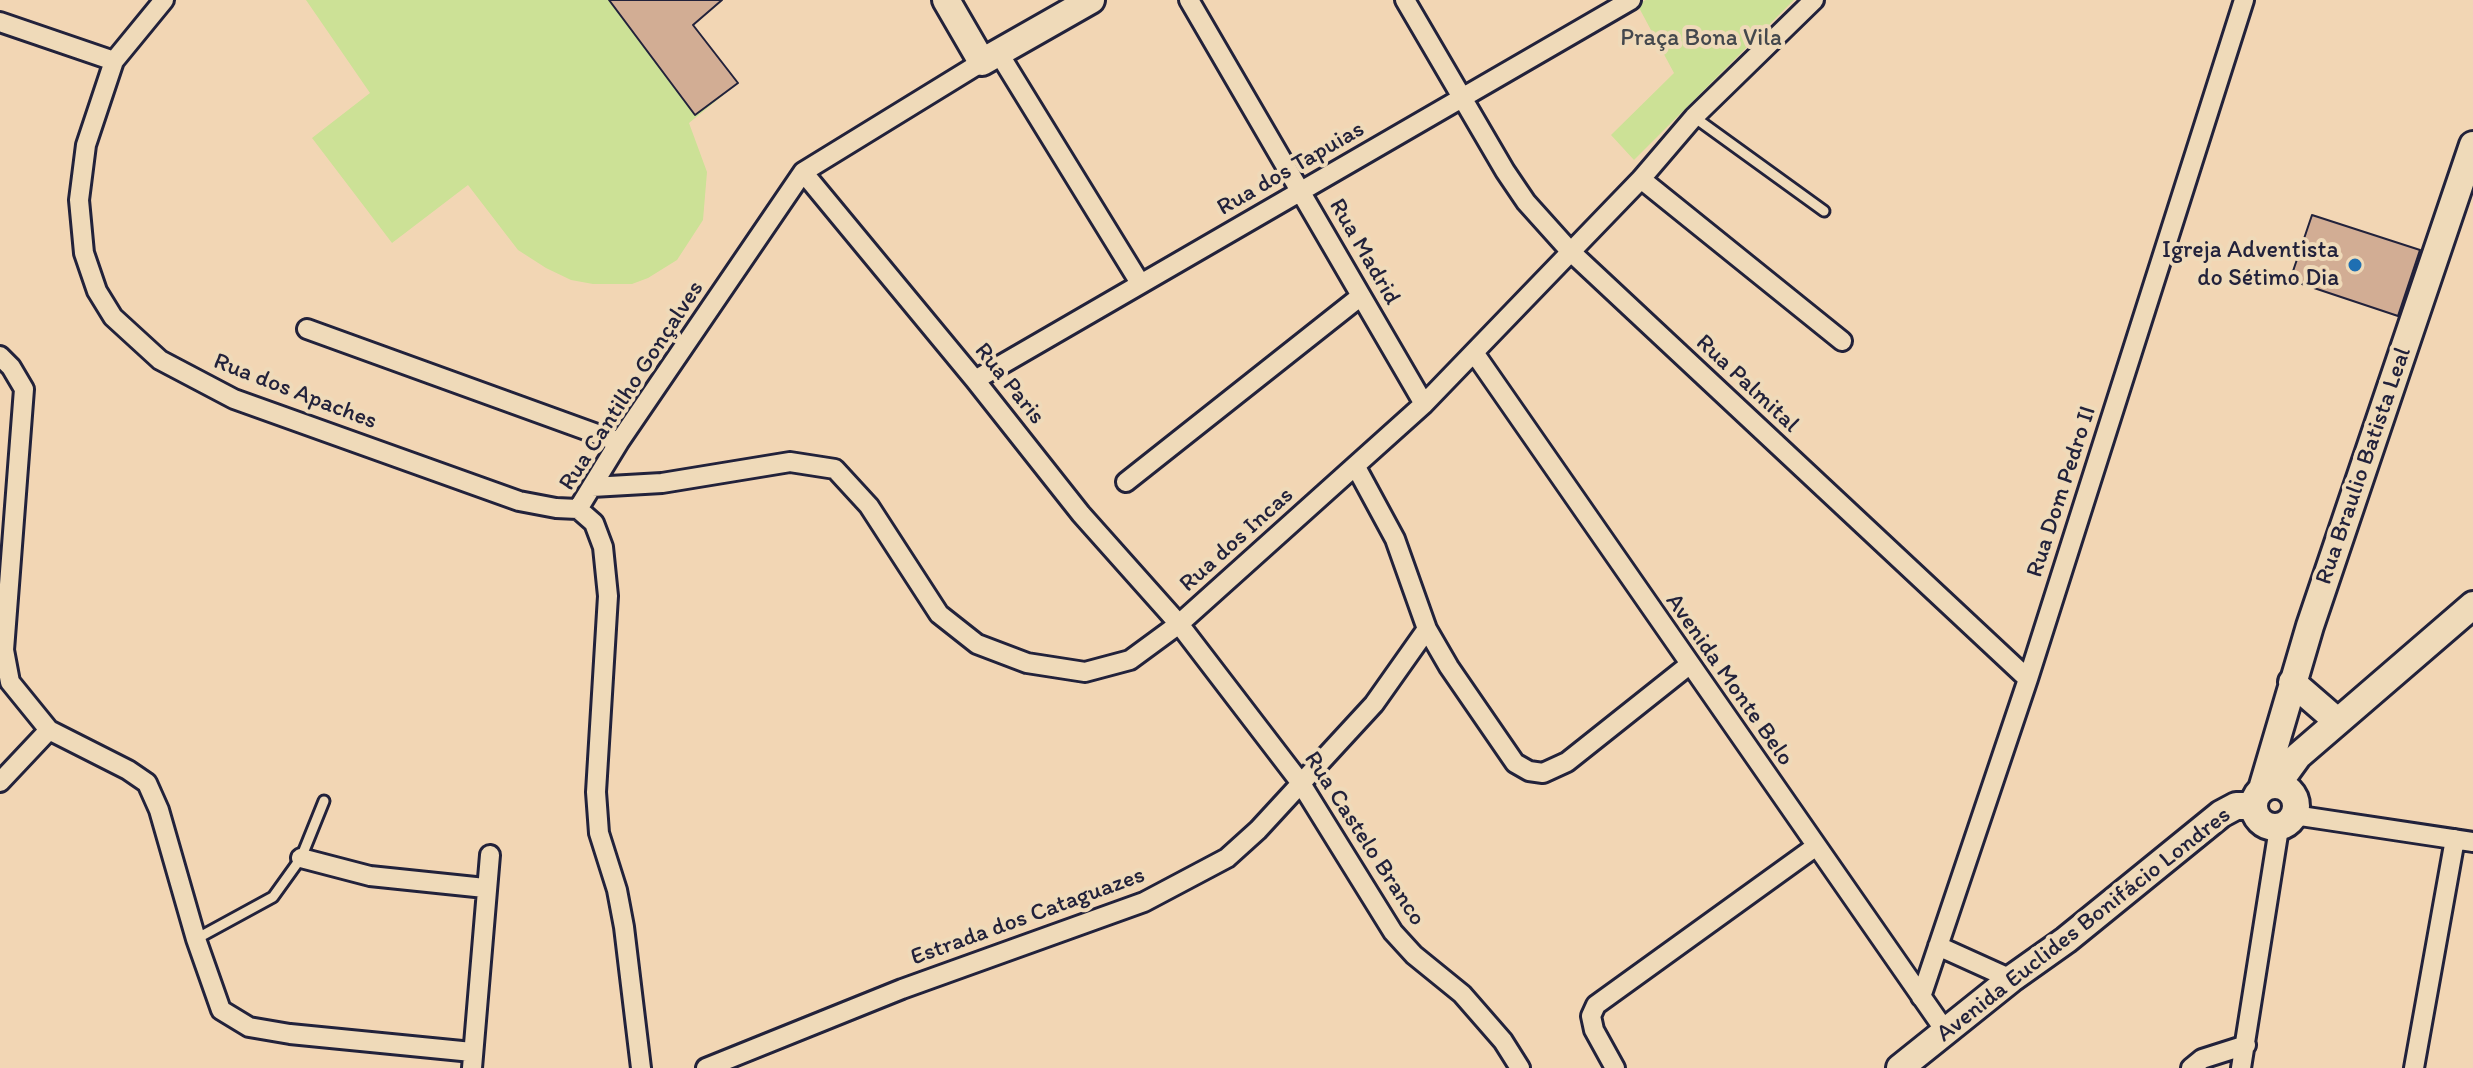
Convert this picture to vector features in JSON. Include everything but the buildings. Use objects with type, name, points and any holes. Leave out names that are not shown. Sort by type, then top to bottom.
[{"type":"street","name":"Rua dos Apaches","points":[[164,0],[114,61],[86,145],[79,200],[84,253],[97,291],[113,317],[160,360],[234,399],[519,501],[578,509]]},
{"type":"street","points":[[946,0],[990,57],[1140,283]]},
{"type":"street","points":[[803,172],[990,57],[1091,0]]},
{"type":"street","name":"Rua Madrid","points":[[1189,0],[1424,404]]},
{"type":"street","name":"Rua Palmital","points":[[1405,0],[1505,171],[1526,202],[1570,251],[2028,679]]},
{"type":"street","name":"Rua dos Tapuias","points":[[975,380],[1631,0]]},
{"type":"street","name":"Rua dos Incas","points":[[592,487],[662,483],[790,462],[835,469],[869,506],[939,614],[977,644],[1027,663],[1085,672],[1130,660],[1179,624],[1424,404],[1641,179],[1694,117],[1814,0]]},
{"type":"street","name":"Rua Dom Pedro II","points":[[1921,997],[2028,679],[2244,0]]},
{"type":"street","points":[[0,22],[114,61]]},
{"type":"street","name":"Rua Braulio Batista Leal","points":[[2264,794],[2292,682],[2473,145]]},
{"type":"street","name":"Rua Paris","points":[[803,172],[1081,514],[1179,624]]},
{"type":"street","name":"Rua Cantilho Gonçalves","points":[[641,1068],[624,927],[617,890],[599,833],[596,792],[608,596],[603,547],[594,523],[578,509],[619,442],[803,172]]},
{"type":"street","points":[[1641,179],[1842,341]]},
{"type":"street","points":[[1126,482],[1361,296]]},
{"type":"street","points":[[307,329],[619,442]]},
{"type":"street","name":"Avenida Monte Belo","points":[[1475,354],[1946,1032]]},
{"type":"street","points":[[0,356],[11,367],[24,389],[4,650],[10,682],[49,730],[147,783],[159,810],[196,939],[221,1010],[249,1027],[472,1060],[490,855]]},
{"type":"street","points":[[1356,467],[1395,539],[1427,629],[1449,667],[1515,763],[1529,771],[1543,773],[1567,762],[1689,665]]},
{"type":"street","points":[[2414,1068],[2464,840],[2286,821],[2261,823],[2264,794],[2298,756],[2473,605]]},
{"type":"street","name":"Rua Castelo Branco","points":[[1179,624],[1300,782],[1393,932],[1414,955],[1462,994],[1503,1041],[1520,1068]]},
{"type":"street","name":"Estrada dos Cataguazes","points":[[706,1068],[902,989],[1144,902],[1227,858],[1336,748],[1374,704],[1427,629]]},
{"type":"street","points":[[2292,682],[2337,721]]},
{"type":"street","points":[[0,782],[49,730]]},
{"type":"street","points":[[2241,1068],[2286,821],[2296,805],[2294,796],[2287,788],[2264,794]]},
{"type":"street","name":"Avenida Euclides Bonifácio Londres","points":[[1910,1063],[2011,979],[2066,940],[2221,814],[2264,794]]},
{"type":"street","points":[[1615,1068],[1600,1044],[1591,1016],[1596,1005],[1815,847]]},
{"type":"street","points":[[301,858],[370,876],[485,888]]},
{"type":"street","points":[[1938,946],[2011,979]]},
{"type":"street","points":[[2191,1068],[2202,1059],[2246,1045]]},
{"type":"lane","points":[[1694,117],[1824,211]]},
{"type":"lane","points":[[196,939],[273,897],[301,858],[324,801]]},
{"type":"green space","points":[[306,0],[673,0],[738,83],[689,123],[707,172],[703,220],[677,260],[632,284],[593,284],[571,280],[546,268],[518,250],[468,185],[392,243],[312,138],[370,93]]},
{"type":"green space","name":"Praça Bona Vila","points":[[1646,0],[1794,0],[1634,160],[1611,135],[1674,73],[1637,4]]},
{"type":"place","name":"Igreja Adventista do Sétimo Dia","points":[[2355,265]]}]
